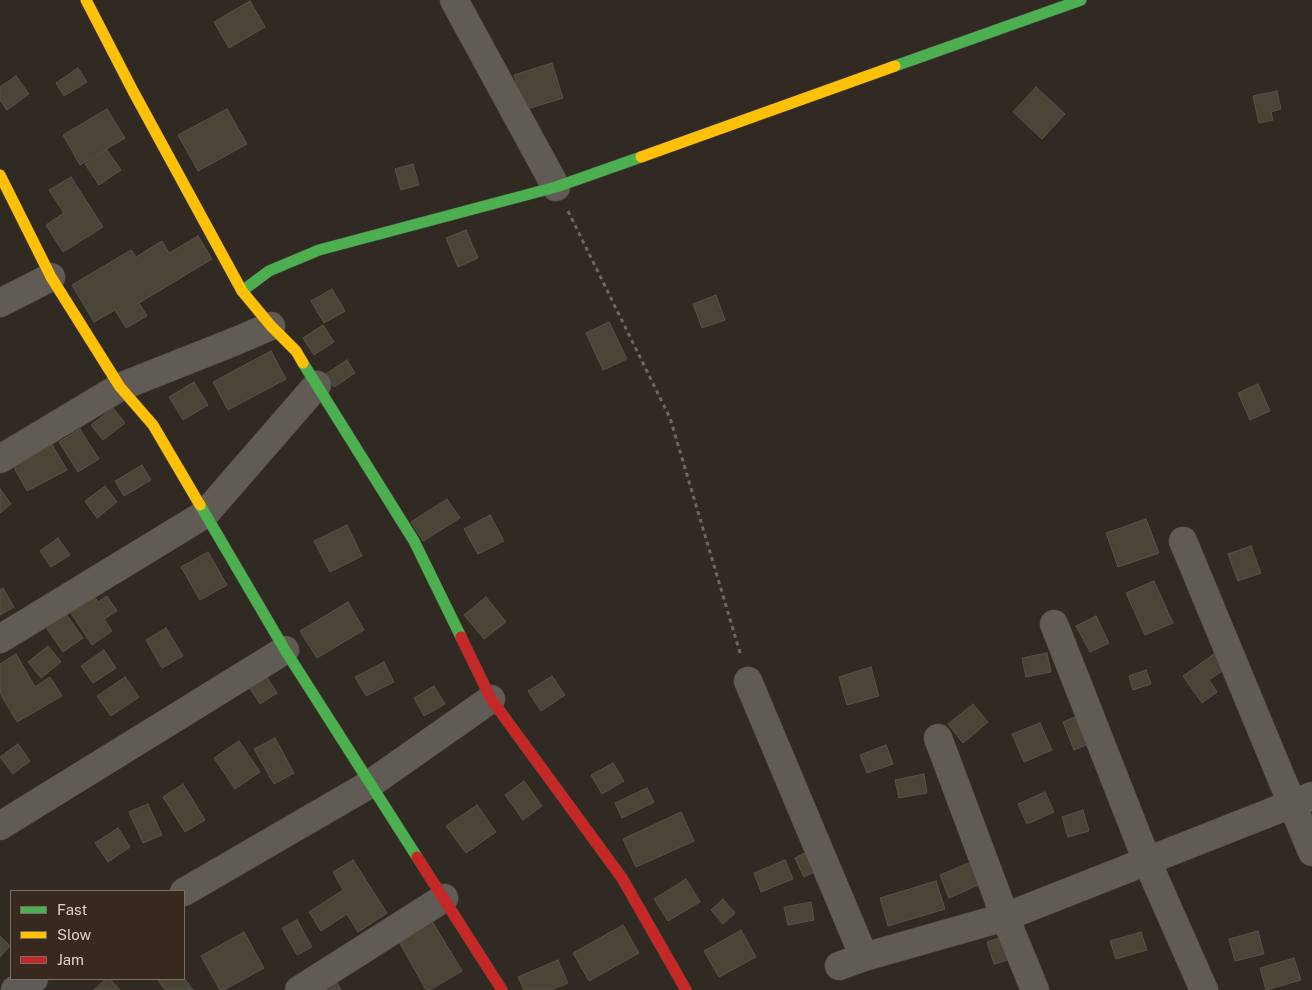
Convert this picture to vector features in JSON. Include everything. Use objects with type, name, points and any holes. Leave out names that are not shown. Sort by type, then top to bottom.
[{"type":"street","points":[[86,0],[133,91],[242,291],[271,326],[296,351],[414,541],[491,699],[622,878],[686,990]]},
{"type":"street","points":[[454,0],[556,187]]},
{"type":"street","points":[[242,291],[269,271],[318,250],[556,187],[1081,0]]},
{"type":"street","points":[[0,175],[51,276],[120,387],[153,424],[285,650],[502,990]]},
{"type":"street","points":[[0,303],[51,276]]},
{"type":"street","points":[[0,459],[120,387],[271,326]]},
{"type":"street","points":[[0,639],[205,514],[317,385]]},
{"type":"street","points":[[1183,541],[1302,799],[1312,852]]},
{"type":"street","points":[[1054,624],[1147,862],[1204,990]]},
{"type":"street","points":[[0,826],[285,650]]},
{"type":"street","points":[[748,681],[864,956]]},
{"type":"street","points":[[185,891],[370,784],[491,699]]},
{"type":"street","points":[[938,738],[1005,917],[1035,990]]},
{"type":"street","points":[[839,966],[864,956],[1005,917],[1302,799]]},
{"type":"street","points":[[299,990],[444,898]]},
{"type":"street","points":[[15,990],[32,980]]},
{"type":"path","points":[[556,187],[670,418],[748,681]]},
{"type":"building","points":[[250,1],[265,27],[229,48],[214,22]]},
{"type":"building","points":[[552,63],[563,98],[524,110],[514,75]]},
{"type":"building","points":[[78,68],[87,82],[64,96],[56,83]]},
{"type":"building","points":[[16,76],[29,94],[7,110],[0,100],[0,87]]},
{"type":"building","points":[[1036,87],[1065,114],[1042,139],[1013,112]]},
{"type":"building","points":[[1277,91],[1281,109],[1271,112],[1273,120],[1259,123],[1253,96]]},
{"type":"building","points":[[107,109],[125,138],[80,165],[63,135]]},
{"type":"building","points":[[227,109],[247,144],[198,171],[178,135]]},
{"type":"building","points":[[107,150],[121,170],[99,185],[85,164]]},
{"type":"building","points":[[413,164],[419,185],[401,190],[395,169]]},
{"type":"building","points":[[71,177],[103,227],[63,252],[46,225],[64,213],[49,190]]},
{"type":"building","points":[[466,230],[478,258],[458,267],[446,238]]},
{"type":"building","points":[[198,236],[212,259],[139,303],[147,316],[126,328],[115,310],[94,322],[72,285],[131,250],[136,257],[162,241],[169,253]]},
{"type":"building","points":[[332,289],[345,311],[324,323],[311,301]]},
{"type":"building","points":[[716,295],[725,320],[702,328],[693,304]]},
{"type":"building","points":[[609,322],[627,359],[603,370],[586,333]]},
{"type":"building","points":[[323,325],[334,342],[314,355],[303,338]]},
{"type":"building","points":[[271,351],[286,379],[228,410],[213,382]]},
{"type":"building","points":[[347,360],[355,373],[334,387],[326,374]]},
{"type":"building","points":[[194,382],[208,405],[183,420],[169,397]]},
{"type":"building","points":[[1258,384],[1270,411],[1250,420],[1238,393]]},
{"type":"building","points":[[113,408],[125,423],[103,440],[91,425]]},
{"type":"building","points":[[80,429],[99,459],[78,472],[59,442]]},
{"type":"building","points":[[51,443],[67,470],[27,491],[12,464]]},
{"type":"building","points":[[142,465],[151,480],[124,496],[115,481]]},
{"type":"building","points":[[105,486],[117,502],[97,518],[85,501]]},
{"type":"building","points":[[0,489],[11,504],[0,513]]},
{"type":"building","points":[[447,499],[460,518],[423,541],[411,522]]},
{"type":"building","points":[[490,515],[504,541],[478,554],[464,529]]},
{"type":"building","points":[[1146,519],[1159,553],[1118,567],[1106,533]]},
{"type":"building","points":[[347,525],[362,556],[330,572],[314,541]]},
{"type":"building","points":[[58,538],[70,555],[51,567],[40,551]]},
{"type":"building","points":[[1251,546],[1261,573],[1238,581],[1228,554]]},
{"type":"building","points":[[208,552],[227,585],[200,600],[181,567]]},
{"type":"building","points":[[1154,581],[1173,623],[1145,635],[1126,593]]},
{"type":"building","points":[[3,588],[14,607],[0,615],[0,590]]},
{"type":"building","points":[[89,588],[98,602],[107,596],[117,611],[104,619],[112,631],[92,645],[65,604]]},
{"type":"building","points":[[486,597],[506,622],[484,639],[464,615]]},
{"type":"building","points":[[348,602],[364,630],[317,658],[300,631]]},
{"type":"building","points":[[66,614],[83,638],[63,652],[46,627]]},
{"type":"building","points":[[1096,616],[1109,643],[1090,652],[1076,626]]},
{"type":"building","points":[[166,628],[183,656],[162,668],[146,640]]},
{"type":"building","points":[[48,646],[61,662],[41,678],[28,662]]},
{"type":"building","points":[[104,650],[116,668],[93,683],[81,666]]},
{"type":"building","points":[[1047,653],[1051,672],[1026,677],[1022,658]]},
{"type":"building","points":[[16,654],[35,687],[50,677],[62,696],[17,722],[0,693],[0,664]]},
{"type":"building","points":[[1214,654],[1225,669],[1209,680],[1217,692],[1202,703],[1183,676]]},
{"type":"building","points":[[384,662],[394,682],[366,696],[355,677]]},
{"type":"building","points":[[871,667],[879,696],[847,705],[839,677]]},
{"type":"building","points":[[1146,670],[1151,684],[1133,690],[1129,676]]},
{"type":"building","points":[[264,673],[277,693],[260,704],[247,684]]},
{"type":"building","points":[[552,676],[565,695],[541,711],[528,691]]},
{"type":"building","points":[[125,677],[139,697],[111,716],[97,696]]},
{"type":"building","points":[[434,686],[445,704],[424,716],[414,698]]},
{"type":"building","points":[[973,704],[988,722],[963,743],[948,724]]},
{"type":"building","points":[[1075,717],[1086,745],[1074,750],[1063,722]]},
{"type":"building","points":[[1040,723],[1052,750],[1024,762],[1012,734]]},
{"type":"building","points":[[275,738],[294,773],[274,784],[254,749]]},
{"type":"building","points":[[239,741],[260,772],[235,789],[214,758]]},
{"type":"building","points":[[18,744],[30,761],[13,774],[0,757]]},
{"type":"building","points":[[886,745],[893,764],[867,773],[860,755]]},
{"type":"building","points":[[613,763],[624,781],[602,794],[591,775]]},
{"type":"building","points":[[924,774],[927,793],[899,798],[895,780]]},
{"type":"building","points":[[524,781],[542,806],[523,820],[505,795]]},
{"type":"building","points":[[183,784],[205,820],[185,832],[163,797]]},
{"type":"building","points":[[647,788],[654,802],[622,818],[615,803]]},
{"type":"building","points":[[1045,792],[1054,812],[1027,824],[1018,804]]},
{"type":"building","points":[[148,804],[162,835],[143,843],[129,812]]},
{"type":"building","points":[[477,805],[496,832],[466,853],[446,826]]},
{"type":"building","points":[[1083,810],[1089,831],[1068,837],[1062,817]]},
{"type":"building","points":[[681,812],[694,841],[636,867],[623,839]]},
{"type":"building","points":[[118,828],[130,847],[108,862],[95,843]]},
{"type":"building","points":[[807,852],[816,871],[804,877],[795,858]]},
{"type":"building","points":[[353,860],[387,913],[358,932],[347,914],[321,931],[309,912],[343,890],[333,872]]},
{"type":"building","points":[[785,860],[793,879],[761,892],[754,873]]},
{"type":"building","points":[[976,860],[985,882],[949,898],[940,875]]},
{"type":"building","points":[[686,879],[700,902],[668,921],[654,899]]},
{"type":"building","points":[[936,881],[945,909],[888,926],[880,898]]},
{"type":"building","points":[[723,899],[735,913],[723,924],[711,910]]},
{"type":"building","points":[[811,902],[814,920],[788,925],[784,907]]},
{"type":"building","points":[[297,920],[312,947],[297,955],[282,928]]},
{"type":"building","points":[[432,921],[462,971],[430,990],[426,990],[398,940]]},
{"type":"building","points":[[623,925],[639,953],[589,981],[573,953]]},
{"type":"building","points":[[741,930],[756,957],[719,977],[704,951]]},
{"type":"building","points":[[1258,931],[1264,954],[1235,961],[1229,939]]},
{"type":"building","points":[[244,932],[264,968],[224,990],[220,990],[201,956]]},
{"type":"building","points":[[1141,932],[1147,950],[1116,959],[1110,941]]},
{"type":"building","points":[[0,936],[10,946],[0,957]]},
{"type":"building","points":[[1005,936],[1012,959],[994,964],[987,942]]},
{"type":"building","points":[[1294,958],[1301,980],[1266,990],[1260,968]]},
{"type":"building","points":[[558,960],[568,983],[551,990],[524,990],[518,977]]},
{"type":"building","points":[[185,979],[193,990],[165,990],[158,980]]},
{"type":"building","points":[[105,980],[111,980],[120,990],[94,990]]},
{"type":"building","points":[[336,981],[341,990],[321,990]]},
{"type":"traffic: fast","points":[[895,66],[1081,0]]},
{"type":"traffic: fast","points":[[242,291],[269,271],[319,250],[556,187],[641,157]]},
{"type":"traffic: fast","points":[[303,363],[414,541],[461,637]]},
{"type":"traffic: fast","points":[[200,505],[285,650],[417,857]]},
{"type":"traffic: slow","points":[[86,0],[133,91],[242,291],[271,326],[296,351],[303,363]]},
{"type":"traffic: slow","points":[[641,157],[895,66]]},
{"type":"traffic: slow","points":[[0,175],[51,277],[120,387],[153,425],[200,505]]},
{"type":"traffic: jam","points":[[461,637],[491,699],[622,878],[686,990]]},
{"type":"traffic: jam","points":[[417,857],[502,990]]}]
